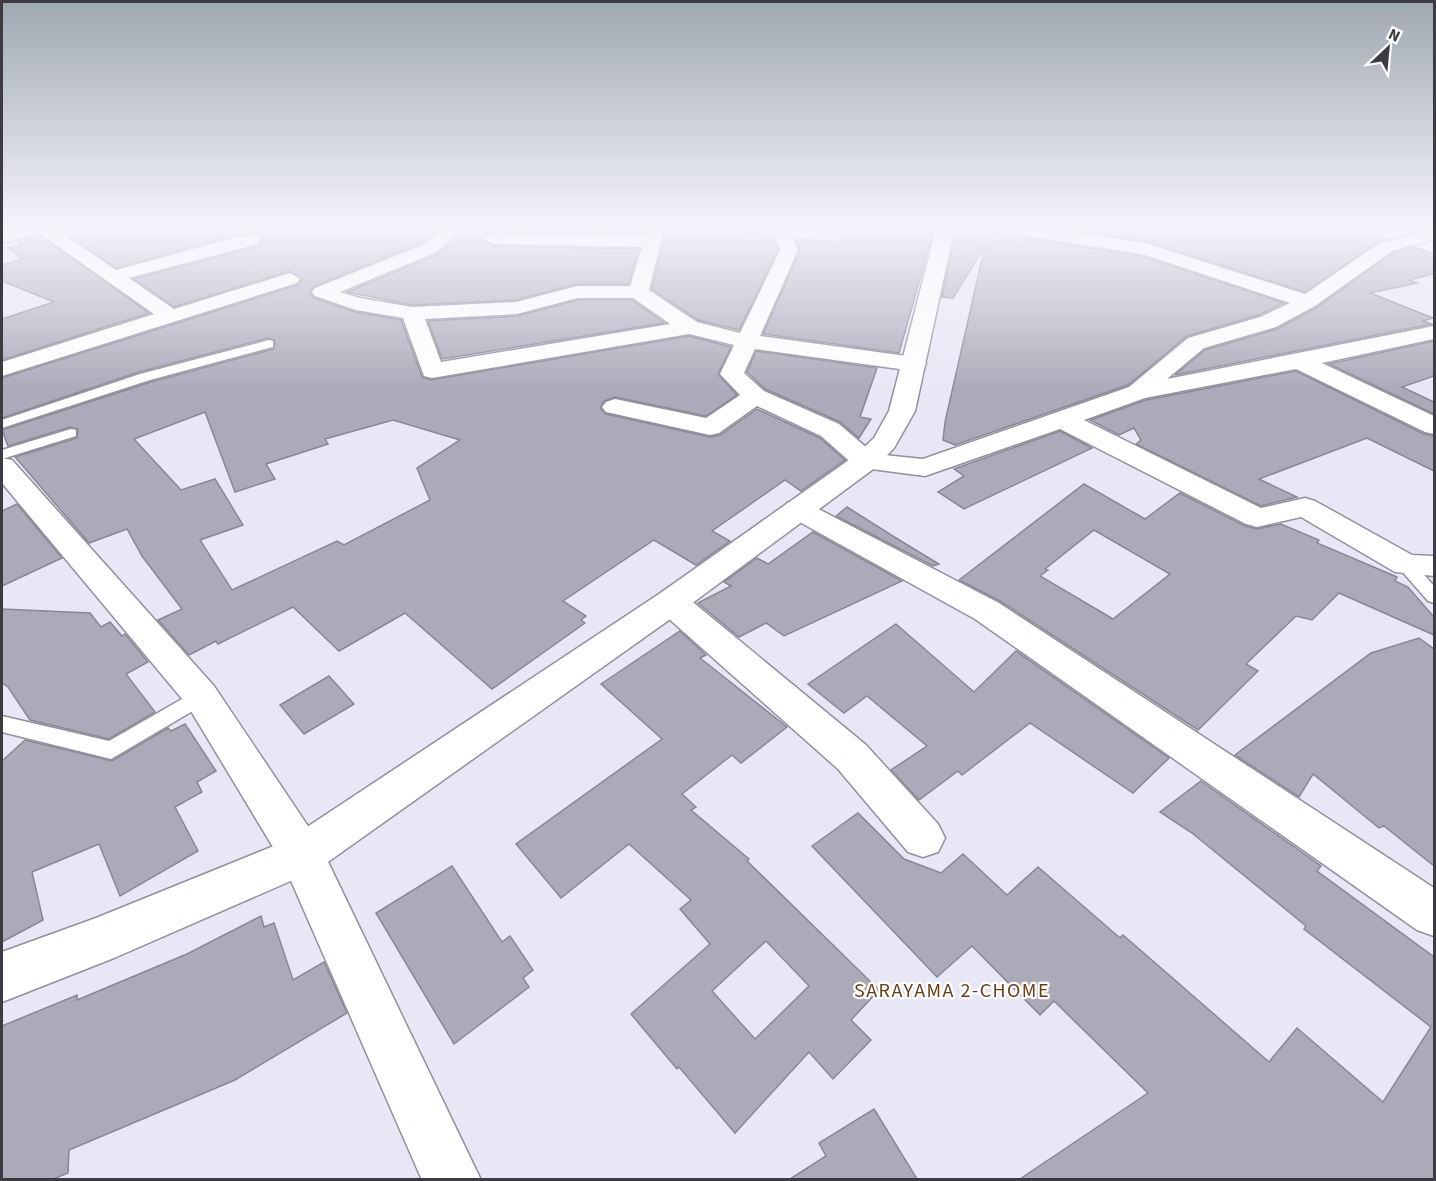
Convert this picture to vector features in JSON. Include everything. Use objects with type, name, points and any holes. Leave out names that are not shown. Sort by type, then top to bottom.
[{"type":"street","points":[[118,281],[172,317]]},
{"type":"street","points":[[2,369],[283,281]]},
{"type":"street","points":[[295,281],[356,304],[412,313],[517,308],[578,292],[638,292],[689,327],[747,341],[914,364]]},
{"type":"street","points":[[322,292],[349,281]]},
{"type":"street","points":[[638,292],[641,281]]},
{"type":"street","points":[[775,281],[732,374],[755,396],[830,430],[866,461],[925,468],[1065,421],[1138,392],[1434,333]]},
{"type":"street","points":[[2,977],[97,941],[302,855],[671,602],[866,461],[885,442],[902,411],[933,281]]},
{"type":"street","points":[[1244,281],[1308,302]]},
{"type":"street","points":[[1138,392],[1196,343],[1268,322],[1308,302],[1338,281]]},
{"type":"street","points":[[412,313],[432,371],[689,327]]},
{"type":"street","points":[[1299,361],[1434,426]]},
{"type":"street","points":[[615,407],[710,427],[755,396]]},
{"type":"street","points":[[1065,421],[1257,518],[1305,507],[1406,565],[1434,566]]},
{"type":"street","points":[[2,466],[201,696],[302,855],[452,1179]]},
{"type":"street","points":[[797,509],[987,611],[1434,914]]},
{"type":"street","points":[[671,602],[852,758],[923,838]]},
{"type":"lane","points":[[2,424],[145,377],[269,344]]},
{"type":"lane","points":[[2,455],[71,433]]},
{"type":"lane","points":[[1406,565],[1434,597]]},
{"type":"lane","points":[[2,724],[111,750],[201,696]]},
{"type":"building","points":[[2,281],[104,281],[149,313],[2,360],[2,319],[54,302]]},
{"type":"building","points":[[137,281],[257,281],[174,307]]},
{"type":"building","points":[[301,281],[326,281],[314,286],[310,293],[314,298],[355,312],[401,320],[422,377],[431,380],[689,336],[731,347],[718,374],[737,395],[706,416],[615,397],[604,401],[600,408],[606,414],[710,437],[720,435],[757,409],[820,438],[845,460],[801,491],[785,480],[712,531],[730,541],[696,565],[654,540],[563,601],[586,616],[581,620],[585,623],[492,689],[405,613],[339,651],[293,607],[218,644],[216,641],[189,655],[158,620],[182,609],[142,556],[127,529],[89,543],[15,457],[77,438],[78,429],[70,427],[8,446],[2,430],[151,382],[274,349],[275,340],[268,338],[139,372],[2,418],[2,378],[298,285]],"holes":[[[205,412],[235,492],[275,479],[266,464],[328,444],[325,439],[393,420],[460,440],[417,468],[430,500],[344,545],[337,541],[232,590],[200,540],[243,525],[215,479],[181,490],[134,439]]]},
{"type":"building","points":[[373,281],[629,281],[628,284],[576,284],[516,300],[412,305],[347,292]]},
{"type":"building","points":[[654,281],[763,281],[739,330],[698,320],[652,289]]},
{"type":"building","points":[[787,281],[919,281],[899,353],[763,334]]},
{"type":"building","points":[[945,281],[963,281],[953,298],[942,297]]},
{"type":"building","points":[[977,281],[1217,281],[1284,303],[1259,315],[1187,336],[1128,385],[955,445],[943,440],[945,422]]},
{"type":"building","points":[[1271,281],[1321,281],[1305,292]]},
{"type":"building","points":[[1354,281],[1412,281],[1417,283],[1370,293],[1433,318],[1423,321],[1432,324],[1175,375],[1205,350],[1277,329],[1316,308]]},
{"type":"building","points":[[578,300],[632,300],[664,323],[442,359],[428,321],[517,316]]},
{"type":"building","points":[[1434,341],[1434,376],[1402,387],[1434,402],[1434,414],[1329,364]]},
{"type":"building","points":[[756,351],[877,368],[860,417],[871,419],[859,438],[840,422],[765,389],[747,372]]},
{"type":"building","points":[[1296,371],[1424,434],[1434,436],[1434,471],[1367,438],[1259,479],[1297,497],[1261,506],[1136,444],[1141,440],[1134,428],[1119,435],[1090,420],[1146,400]]},
{"type":"building","points":[[1060,431],[1092,448],[964,509],[938,492],[964,476],[954,469]]},
{"type":"building","points":[[1084,484],[1145,519],[1180,493],[1245,526],[1257,529],[1281,524],[1319,540],[1317,543],[1397,577],[1395,581],[1408,587],[1434,617],[1434,635],[1339,593],[1312,620],[1296,616],[1246,664],[1258,671],[1198,730],[1000,601],[959,580]],"holes":[[[1094,530],[1170,574],[1113,619],[1040,576],[1048,570],[1045,569]]]},
{"type":"building","points":[[17,504],[62,558],[2,586],[2,511]]},
{"type":"building","points":[[847,507],[939,564],[933,566],[836,516]]},
{"type":"building","points":[[813,532],[902,581],[784,636],[766,623],[739,637],[698,603],[731,586],[724,582],[757,558],[768,564]]},
{"type":"building","points":[[2,609],[90,613],[101,627],[110,622],[122,636],[125,634],[148,662],[126,674],[155,712],[109,739],[30,720],[8,687],[2,683]]},
{"type":"building","points":[[896,624],[974,692],[1016,651],[1169,758],[1133,793],[1030,723],[962,775],[958,771],[919,800],[891,770],[927,746],[867,696],[844,713],[808,684]]},
{"type":"building","points":[[680,631],[706,655],[700,658],[787,727],[741,763],[732,755],[682,794],[696,807],[691,810],[749,859],[747,861],[879,990],[851,1020],[871,1040],[833,1079],[809,1052],[735,1133],[631,1014],[710,944],[680,909],[691,900],[629,844],[561,898],[516,844],[662,739],[601,684]],"holes":[[[766,941],[809,986],[755,1039],[712,991]]]},
{"type":"building","points":[[1419,638],[1434,649],[1434,866],[1384,826],[1379,828],[1313,774],[1299,797],[1235,755],[1371,653]]},
{"type":"building","points":[[329,676],[354,704],[304,734],[280,705]]},
{"type":"building","points":[[185,724],[216,771],[197,782],[202,792],[175,807],[198,851],[120,896],[99,844],[32,872],[43,920],[2,942],[2,761],[25,740],[112,761],[168,728],[171,731]]},
{"type":"building","points":[[1201,781],[1321,866],[1317,871],[1434,957],[1434,1179],[1020,1179],[1148,1093],[1054,1001],[1040,1015],[972,946],[937,977],[812,846],[858,813],[904,859],[941,873],[963,854],[1007,895],[1038,867],[1120,938],[1123,935],[1269,1062],[1297,1028],[1383,1102],[1431,1027],[1304,929],[1306,926],[1192,833],[1160,812]]},
{"type":"building","points":[[452,866],[502,942],[510,936],[533,970],[523,978],[529,987],[454,1044],[376,913]]},
{"type":"building","points":[[261,916],[264,927],[274,923],[293,980],[324,962],[347,1013],[235,1080],[69,1150],[68,1173],[53,1179],[2,1179],[2,1026],[77,995],[77,1000],[187,954]]},
{"type":"building","points":[[874,1109],[917,1179],[790,1179],[826,1156],[819,1143]]},
{"type":"district","name":"SARAYAMA 2-CHOME","points":[[952,991]]}]
